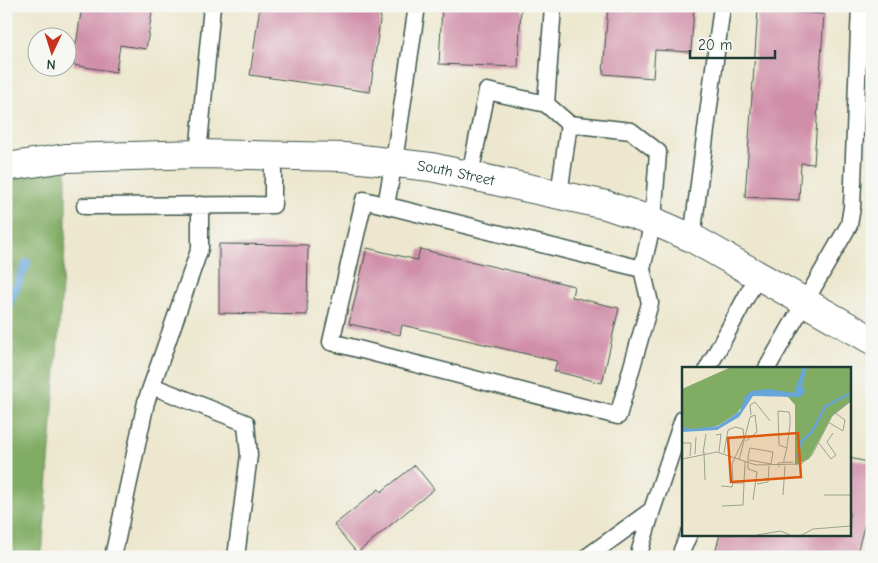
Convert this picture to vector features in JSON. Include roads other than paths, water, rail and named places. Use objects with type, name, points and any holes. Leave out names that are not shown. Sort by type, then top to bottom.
[{"type":"street","name":"South Street","points":[[6,167],[66,158],[198,154],[273,155],[344,157],[394,162],[470,175],[606,205],[652,221],[692,238],[872,340]]},
{"type":"lane","points":[[198,154],[212,6]]},
{"type":"lane","points":[[386,205],[417,6]]},
{"type":"lane","points":[[546,104],[554,6]]},
{"type":"lane","points":[[692,238],[722,6]]},
{"type":"lane","points":[[767,367],[844,236],[852,207],[860,6]]},
{"type":"lane","points":[[470,175],[487,91],[546,104],[569,124],[631,131],[658,152],[652,221],[642,269],[650,303],[618,416],[331,342],[364,200],[642,269]]},
{"type":"lane","points":[[559,194],[569,124]]},
{"type":"lane","points":[[85,206],[273,205],[273,155]]},
{"type":"lane","points":[[114,557],[146,402],[200,248],[200,206]]},
{"type":"lane","points":[[709,367],[757,276]]},
{"type":"lane","points":[[152,386],[246,423],[249,455],[236,557]]},
{"type":"lane","points":[[638,557],[682,422]]},
{"type":"lane","points":[[587,557],[652,510]]},
{"type":"lane","points":[[683,557],[682,550],[688,536]]},
{"type":"waterway","points":[[6,310],[27,263]]}]
